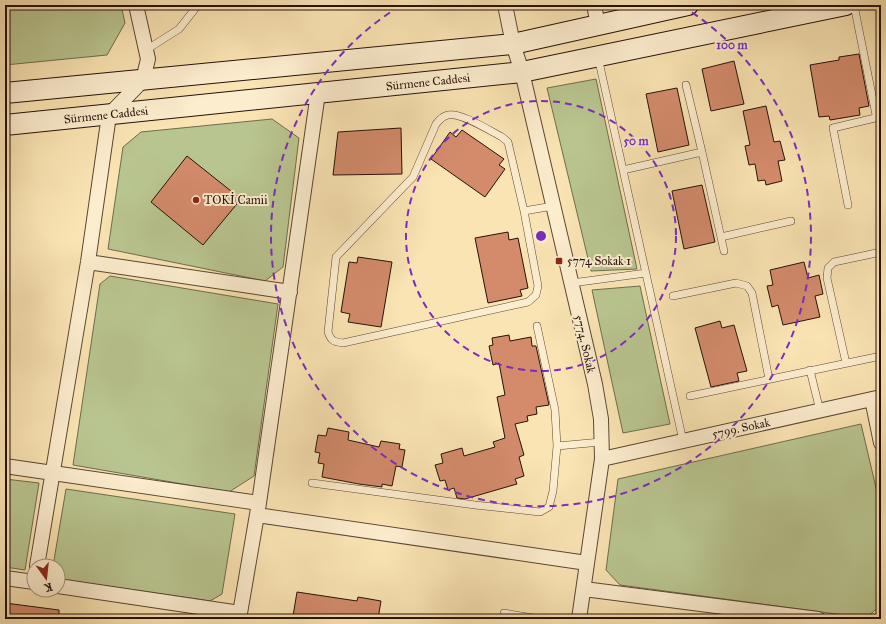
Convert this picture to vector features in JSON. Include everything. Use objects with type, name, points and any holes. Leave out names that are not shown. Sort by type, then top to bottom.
[{"type":"street","points":[[38,558],[88,262],[109,115],[143,80],[148,59],[136,5]]},
{"type":"street","name":"5774. Sokak","points":[[505,5],[513,44],[522,72],[572,283],[601,419],[602,459],[579,619]]},
{"type":"street","points":[[594,5],[598,25]]},
{"type":"street","points":[[5,93],[513,44],[688,5]]},
{"type":"street","name":"Sürmene Caddesi","points":[[5,125],[522,72],[846,5]]},
{"type":"street","points":[[66,587],[239,616],[258,509],[318,93]]},
{"type":"street","points":[[88,262],[290,292]]},
{"type":"street","points":[[877,398],[881,443]]},
{"type":"street","name":"5799. Sokak","points":[[602,459],[877,398]]},
{"type":"street","points":[[5,466],[587,563]]},
{"type":"street","points":[[5,578],[26,581]]},
{"type":"street","points":[[584,589],[818,619]]},
{"type":"lane","points":[[146,50],[179,29],[198,5]]},
{"type":"lane","points":[[848,205],[833,128],[875,118],[876,115],[854,5]]},
{"type":"lane","points":[[598,57],[683,441]]},
{"type":"lane","points":[[686,85],[724,251]]},
{"type":"lane","points":[[449,115],[459,116],[502,137],[508,142],[524,211],[538,286],[536,295],[528,302],[343,343],[336,343],[330,339],[328,332],[336,257],[413,177],[436,124],[442,117],[449,115]]},
{"type":"lane","points":[[623,170],[702,152]]},
{"type":"lane","points":[[524,211],[553,206]]},
{"type":"lane","points":[[721,237],[791,221]]},
{"type":"lane","points":[[846,363],[827,278],[828,268],[834,262],[881,252]]},
{"type":"lane","points":[[572,283],[646,273]]},
{"type":"lane","points":[[673,296],[736,283],[747,286],[752,293],[770,379]]},
{"type":"lane","points":[[312,483],[475,505],[540,512],[549,507],[553,491],[557,446],[555,410],[537,326]]},
{"type":"lane","points":[[690,396],[881,356]]},
{"type":"lane","points":[[810,370],[820,411]]},
{"type":"lane","points":[[557,446],[601,442]]},
{"type":"lane","points":[[504,613],[539,619]]},
{"type":"green space","points":[[5,5],[121,5],[125,23],[107,55],[5,65]]},
{"type":"green space","points":[[596,79],[637,269],[591,271],[547,88]]},
{"type":"green space","points":[[272,119],[299,138],[283,267],[265,281],[108,249],[123,147],[141,132]]},
{"type":"green space","points":[[110,276],[278,304],[254,476],[229,492],[73,465],[100,284]]},
{"type":"green space","points":[[640,286],[670,424],[623,433],[592,290]]},
{"type":"green space","points":[[861,424],[881,509],[881,605],[866,618],[620,585],[606,570],[618,479]]},
{"type":"green space","points":[[5,479],[39,483],[25,570],[5,567]]},
{"type":"green space","points":[[66,489],[235,514],[222,594],[210,601],[66,580],[66,558],[54,558]]},
{"type":"building","points":[[859,54],[869,106],[859,108],[860,115],[830,120],[829,116],[819,117],[810,65],[839,60],[839,57]]},
{"type":"building","points":[[734,61],[744,104],[711,111],[702,69]]},
{"type":"building","points":[[677,88],[689,145],[658,152],[646,94]]},
{"type":"building","points":[[766,106],[774,142],[780,141],[785,160],[778,161],[782,181],[766,185],[765,180],[758,181],[755,164],[749,165],[745,146],[750,145],[743,111]]},
{"type":"building","points":[[401,128],[402,174],[333,175],[338,132]]},
{"type":"building","points":[[462,130],[504,159],[499,165],[505,169],[485,197],[431,159],[450,132],[456,137]]},
{"type":"building","name":"TOKİ Camii","points":[[187,156],[241,199],[203,245],[151,202]]},
{"type":"building","points":[[702,185],[715,242],[684,249],[672,191]]},
{"type":"building","points":[[508,232],[509,240],[518,238],[528,288],[520,290],[522,296],[488,303],[475,238]]},
{"type":"building","points":[[358,257],[392,262],[381,327],[348,322],[350,314],[341,312],[349,262],[357,263]]},
{"type":"building","points":[[804,262],[808,278],[819,275],[823,294],[815,296],[820,317],[783,325],[778,305],[772,307],[767,286],[773,285],[770,270]]},
{"type":"building","points":[[720,321],[722,328],[734,325],[747,371],[737,373],[739,381],[711,387],[695,328]]},
{"type":"building","points":[[509,335],[510,341],[531,337],[532,346],[536,346],[549,405],[536,407],[537,414],[527,416],[528,421],[515,424],[524,455],[519,457],[524,476],[515,479],[517,484],[465,499],[457,498],[454,488],[448,490],[445,480],[440,481],[435,465],[443,463],[441,454],[462,448],[464,456],[495,447],[493,442],[505,438],[497,397],[505,395],[499,363],[493,365],[489,346],[493,345],[492,338]]},
{"type":"building","points":[[328,428],[349,432],[348,440],[379,447],[381,441],[400,444],[399,449],[405,450],[402,467],[396,466],[392,486],[382,484],[382,487],[322,477],[324,464],[318,463],[320,453],[315,452],[318,435],[326,436]]},
{"type":"building","points":[[297,592],[357,601],[358,597],[381,601],[378,619],[297,619],[297,617],[293,616]]},
{"type":"building","points":[[5,603],[59,610],[59,619],[5,619]]},
{"type":"place","name":"TOKİ Camii","points":[[196,200]]},
{"type":"place","name":"5774 Sokak 1","points":[[559,261]]}]
